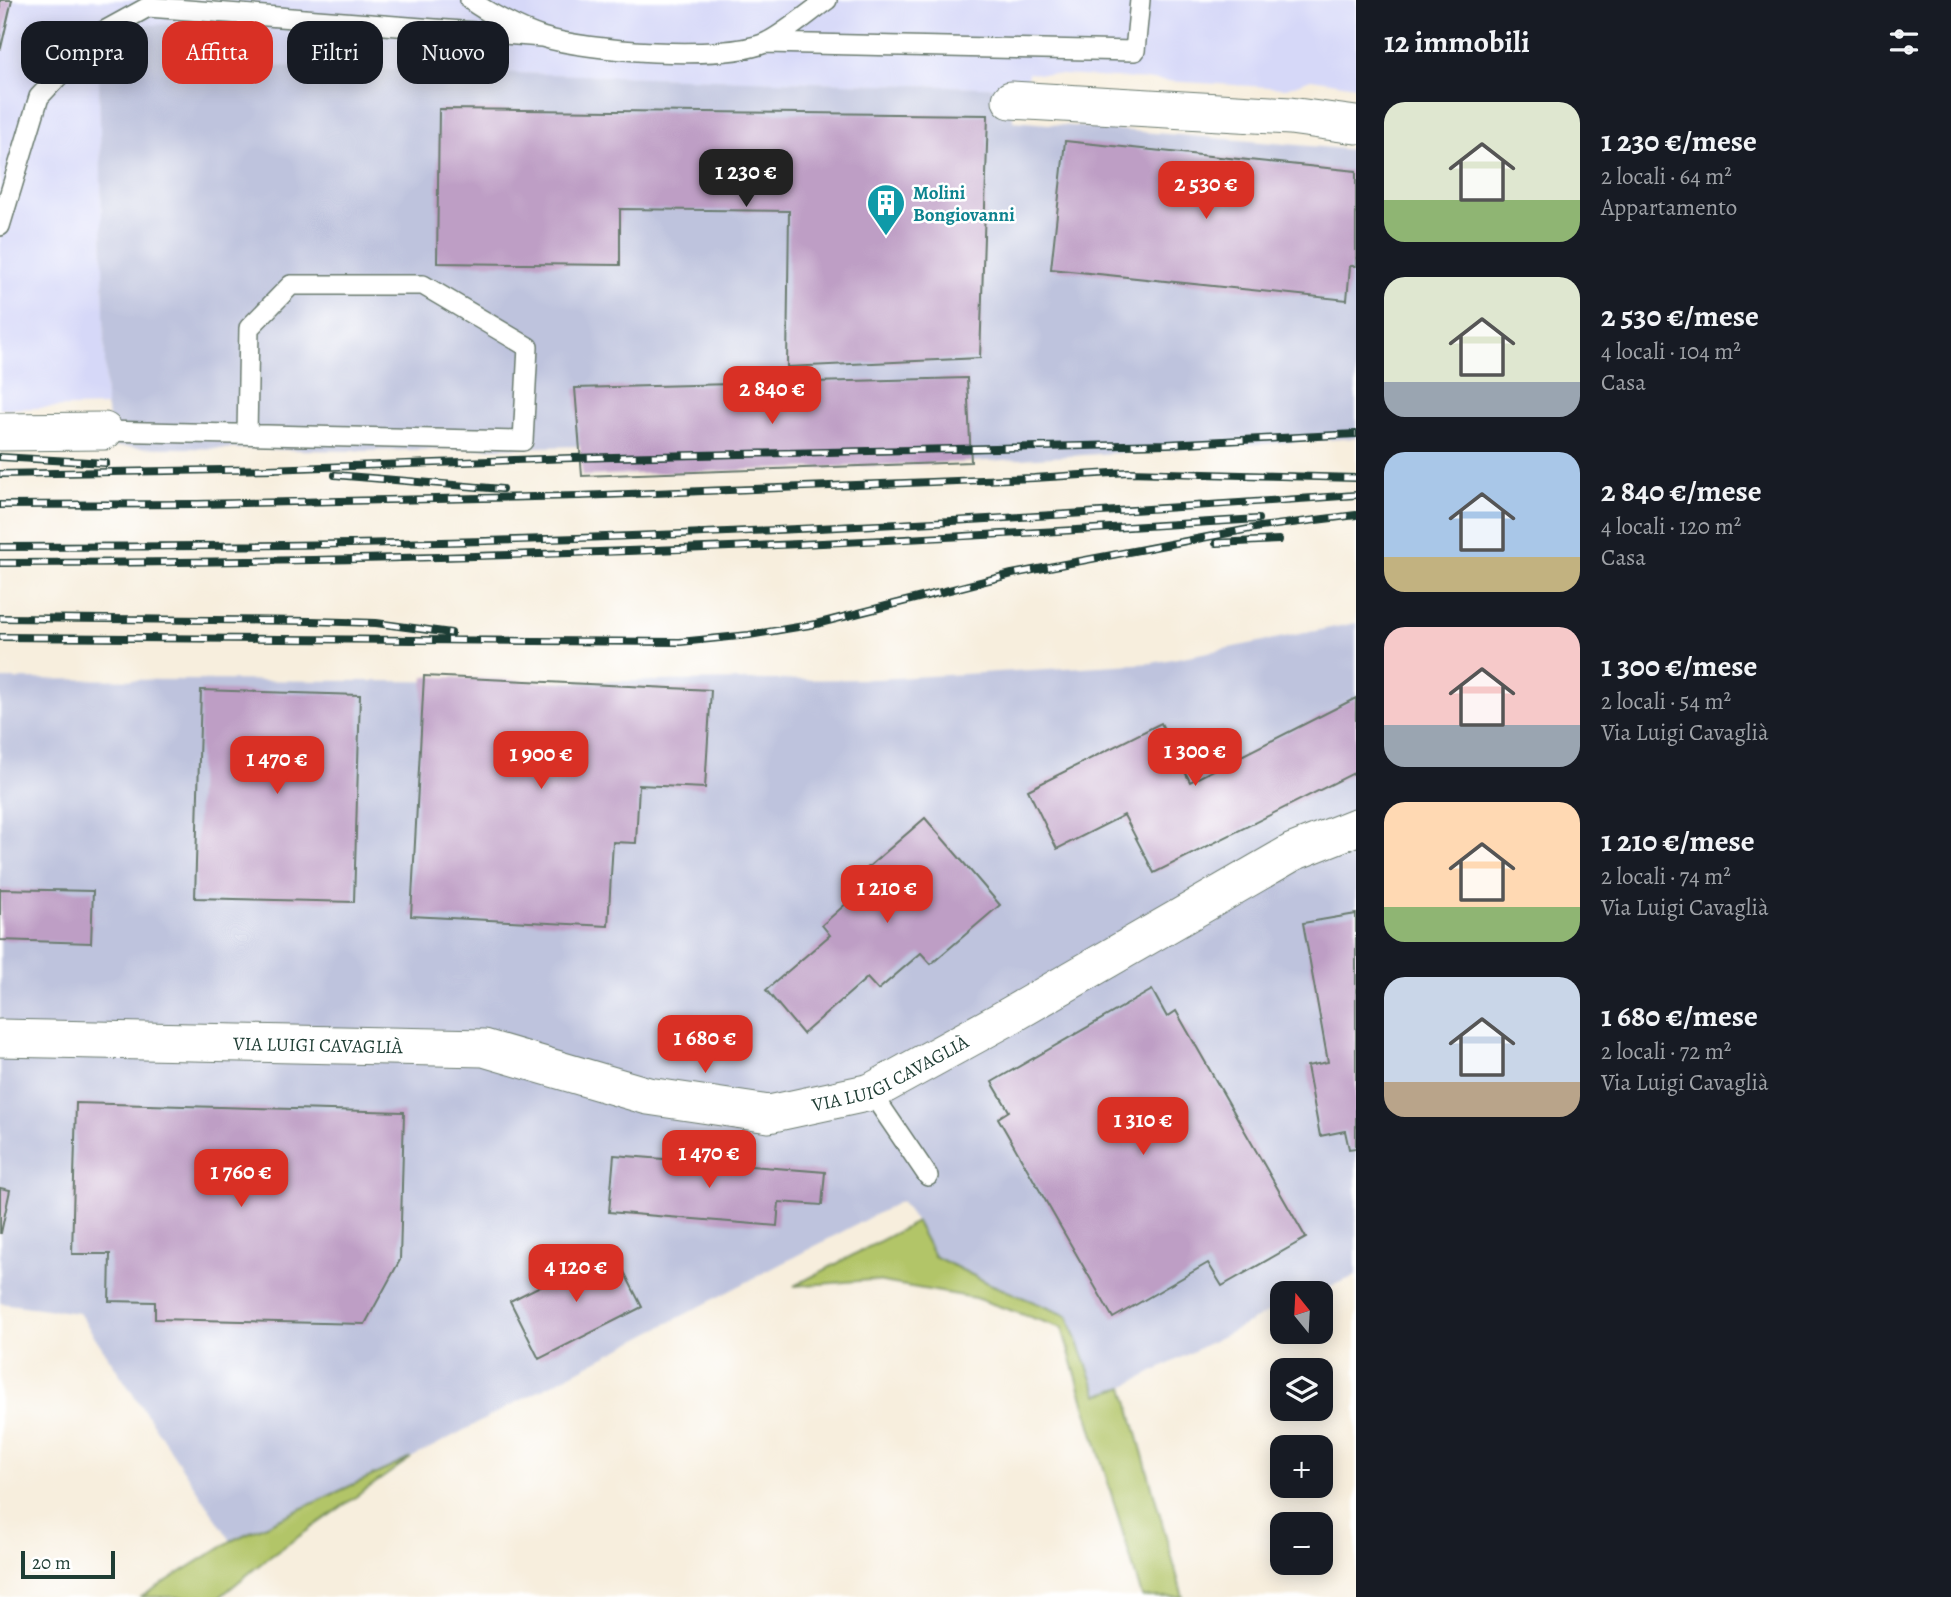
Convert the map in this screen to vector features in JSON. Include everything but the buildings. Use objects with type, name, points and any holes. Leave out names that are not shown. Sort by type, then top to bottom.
[{"type":"street","points":[[1012,100],[1290,116],[1356,125]]},
{"type":"street","points":[[0,432],[104,431]]},
{"type":"street","name":"VIA LUIGI CAVAGLIÀ","points":[[0,1038],[485,1048],[648,1096],[769,1114],[871,1092],[1004,1019],[1293,852],[1356,827]]},
{"type":"lane","points":[[470,0],[542,37]]},
{"type":"lane","points":[[766,43],[827,0]]},
{"type":"lane","points":[[0,226],[39,97],[97,35],[148,7],[542,37],[612,49],[718,52],[766,43],[1135,51],[1140,0]]},
{"type":"lane","points":[[104,431],[523,441],[528,347],[424,285],[291,285],[249,328],[247,434]]},
{"type":"lane","points":[[871,1092],[928,1176]]},
{"type":"shaded area","points":[[0,0],[1356,0],[1356,86],[1311,79],[1286,88],[1028,73],[1026,89],[509,73],[509,21],[397,21],[397,70],[383,69],[383,21],[287,21],[287,66],[273,66],[273,21],[162,21],[162,35],[148,45],[148,21],[21,21],[21,84],[99,84],[106,406],[0,409]]},
{"type":"shaded area","points":[[162,24],[162,84],[273,84],[273,66],[287,66],[287,84],[383,84],[383,69],[397,70],[397,84],[509,84],[509,73],[1013,88],[1013,121],[1356,150],[1356,438],[971,462],[582,476],[581,446],[365,451],[115,447],[106,406],[99,84],[148,84],[148,25]]},
{"type":"shaded area","points":[[1356,623],[1356,1276],[1334,1285],[1334,1281],[1270,1281],[1270,1312],[1124,1387],[1098,1395],[1068,1316],[990,1284],[934,1256],[901,1201],[411,1458],[231,1541],[79,1313],[0,1303],[0,679],[550,682],[878,679],[1152,663]]},
{"type":"green space","points":[[916,1222],[934,1256],[990,1284],[1068,1316],[1098,1395],[1124,1387],[1183,1597],[1142,1597],[1062,1328],[975,1298],[871,1280],[794,1286]]},
{"type":"green space","points":[[411,1458],[264,1561],[220,1597],[141,1597],[231,1541]]},
{"type":"railway","points":[[268,469],[572,458],[1167,444],[1356,434]]},
{"type":"railway","points":[[0,457],[106,463]]},
{"type":"railway","points":[[0,474],[275,469]]},
{"type":"railway","points":[[0,505],[579,496],[1128,472],[1356,478]]},
{"type":"railway","points":[[335,475],[502,489]]},
{"type":"railway","points":[[0,547],[341,544],[597,537],[935,522],[1356,495]]},
{"type":"railway","points":[[0,637],[680,642],[749,635],[816,624],[1012,574],[1260,527],[1356,515]]},
{"type":"railway","points":[[0,563],[315,560],[629,551],[1258,519]]},
{"type":"railway","points":[[1216,543],[1279,540]]},
{"type":"railway","points":[[0,618],[376,623],[451,633]]},
{"type":"place","name":"Molini Bongiovanni","points":[[886,237]]}]
